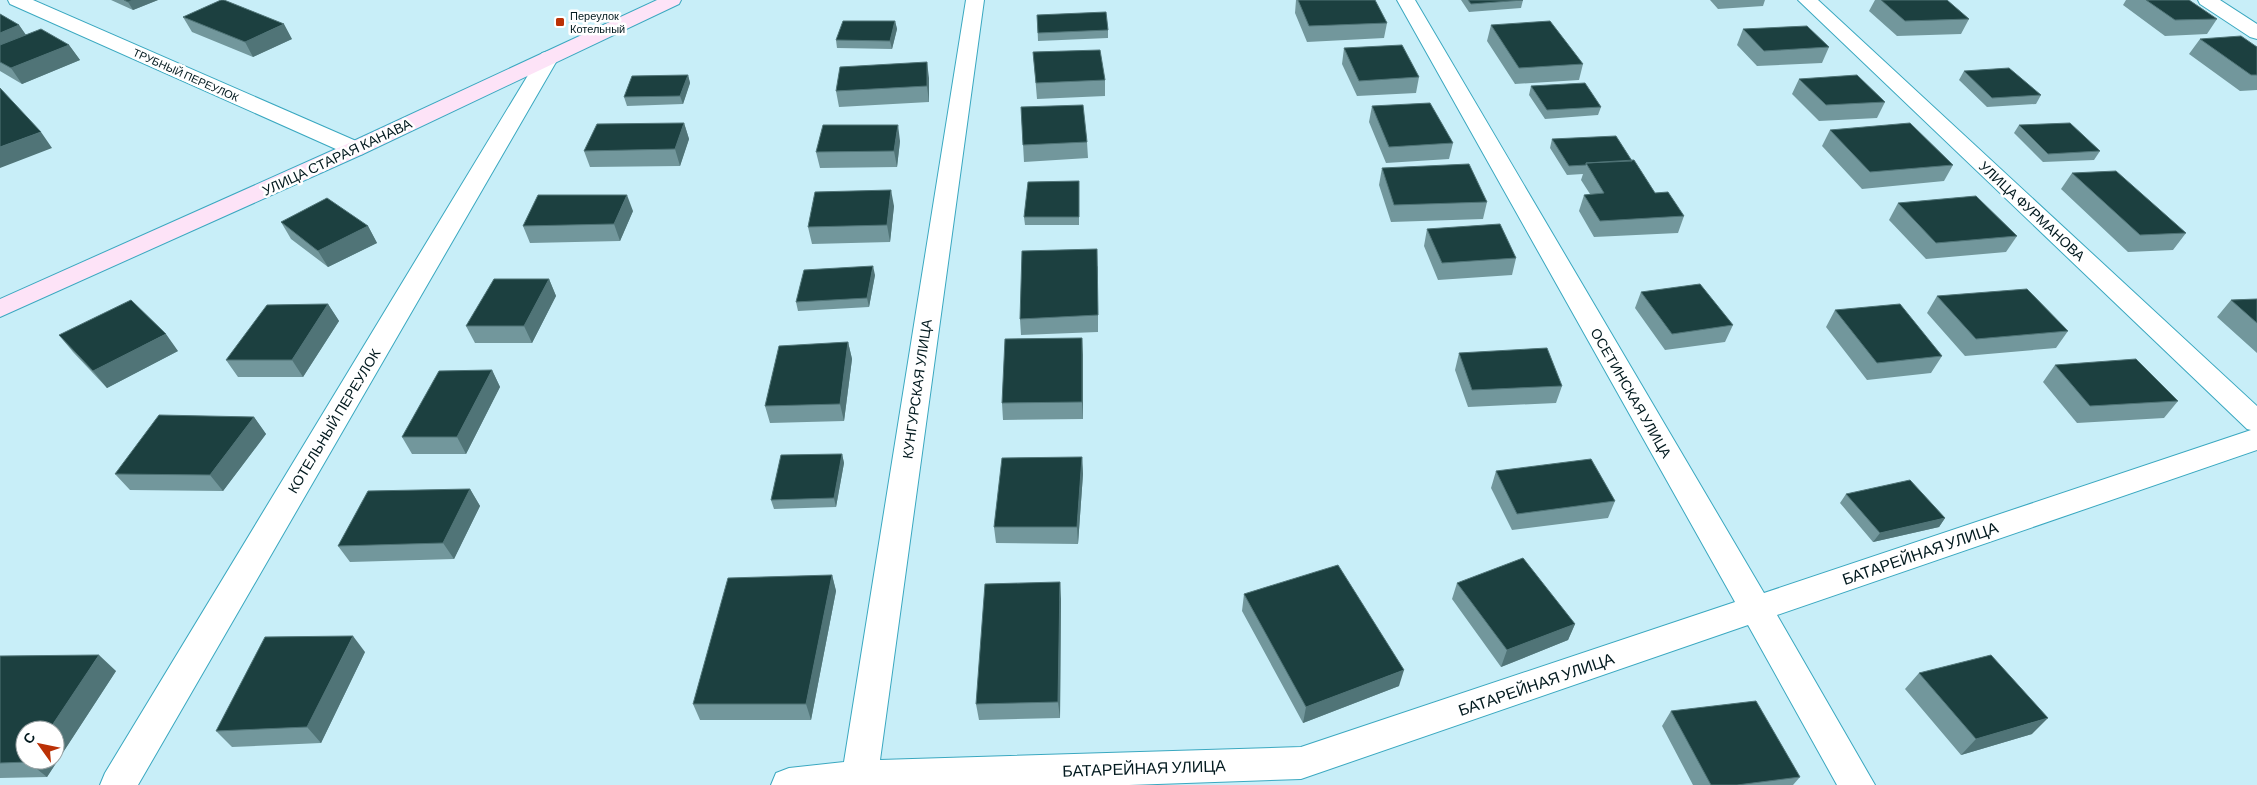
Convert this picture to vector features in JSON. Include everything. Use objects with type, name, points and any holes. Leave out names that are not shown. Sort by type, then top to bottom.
[{"type":"street","name":"ТРУБНЫЙ ПЕРЕУЛОК","points":[[17,0],[355,149]]},
{"type":"street","name":"УЛИЦА СТАРАЯ КАНАВА","points":[[0,309],[355,149],[672,0]]},
{"type":"street","name":"КУНГУРСКАЯ УЛИЦА","points":[[860,777],[975,0]]},
{"type":"street","name":"ОСЕТИНСКАЯ УЛИЦА","points":[[1406,0],[1857,785]]},
{"type":"street","name":"УЛИЦА ФУРМАНОВА","points":[[1808,0],[2257,422]]},
{"type":"street","points":[[2207,0],[2257,33]]},
{"type":"street","name":"КОТЕЛЬНЫЙ ПЕРЕУЛОК","points":[[118,785],[549,57]]},
{"type":"street","name":"БАТАРЕЙНАЯ УЛИЦА","points":[[788,785],[860,777],[1301,764],[2257,439]]},
{"type":"building","points":[[221,0],[284,24],[245,42],[183,17]]},
{"type":"building","points":[[1298,0],[1375,0],[1387,23],[1309,26]]},
{"type":"building","points":[[1468,0],[1523,0],[1471,4]]},
{"type":"building","points":[[1881,0],[1947,0],[1969,19],[1905,21]]},
{"type":"building","points":[[2146,0],[2189,0],[2217,19],[2175,20]]},
{"type":"building","points":[[1106,12],[1108,30],[1038,33],[1037,15]]},
{"type":"building","points":[[0,14],[19,25],[0,33]]},
{"type":"building","points":[[843,21],[895,21],[890,41],[836,40]]},
{"type":"building","points":[[1550,21],[1583,64],[1519,68],[1491,25]]},
{"type":"building","points":[[1807,26],[1829,47],[1764,51],[1743,29]]},
{"type":"building","points":[[41,29],[69,45],[11,68],[0,62],[0,45]]},
{"type":"building","points":[[2241,36],[2257,47],[2257,75],[2251,75],[2200,39]]},
{"type":"building","points":[[1402,45],[1419,77],[1359,81],[1344,48]]},
{"type":"building","points":[[1100,50],[1105,80],[1036,83],[1033,52]]},
{"type":"building","points":[[927,62],[927,86],[836,91],[840,67]]},
{"type":"building","points":[[2009,68],[2041,95],[1992,98],[1964,71]]},
{"type":"building","points":[[688,75],[680,96],[624,97],[632,76]]},
{"type":"building","points":[[1857,75],[1885,102],[1826,105],[1799,79]]},
{"type":"building","points":[[1585,83],[1601,107],[1547,110],[1531,86]]},
{"type":"building","points":[[0,88],[41,132],[0,147]]},
{"type":"building","points":[[1430,103],[1453,143],[1389,147],[1372,106]]},
{"type":"building","points":[[1083,105],[1087,142],[1023,145],[1021,107]]},
{"type":"building","points":[[684,123],[675,149],[584,151],[597,124]]},
{"type":"building","points":[[1910,123],[1953,165],[1870,172],[1830,130]]},
{"type":"building","points":[[2070,123],[2100,151],[2048,154],[2019,125]]},
{"type":"building","points":[[823,125],[898,125],[894,151],[816,152]]},
{"type":"building","points":[[1616,136],[1632,161],[1586,163],[1586,165],[1569,166],[1552,139]]},
{"type":"building","points":[[1634,160],[1655,193],[1668,192],[1684,216],[1600,221],[1584,195],[1604,193],[1586,163]]},
{"type":"building","points":[[1469,164],[1487,202],[1394,205],[1382,168]]},
{"type":"building","points":[[2116,171],[2186,233],[2140,235],[2072,173]]},
{"type":"building","points":[[1079,181],[1079,217],[1024,217],[1028,182]]},
{"type":"building","points":[[891,190],[887,225],[808,227],[815,192]]},
{"type":"building","points":[[538,195],[627,195],[614,224],[523,226]]},
{"type":"building","points":[[1976,196],[2017,236],[1936,243],[1898,203]]},
{"type":"building","points":[[327,198],[368,226],[318,251],[281,222]]},
{"type":"building","points":[[1500,224],[1516,258],[1442,263],[1427,229]]},
{"type":"building","points":[[1097,249],[1098,315],[1020,319],[1022,251]]},
{"type":"building","points":[[873,266],[867,298],[796,302],[804,270]]},
{"type":"building","points":[[494,279],[549,279],[524,326],[466,326]]},
{"type":"building","points":[[1700,284],[1733,325],[1672,334],[1641,292]]},
{"type":"building","points":[[2027,289],[2068,331],[1976,339],[1937,296]]},
{"type":"building","points":[[2257,299],[2257,323],[2231,300]]},
{"type":"building","points":[[131,300],[166,334],[93,371],[59,335]]},
{"type":"building","points":[[328,304],[292,360],[226,360],[267,305]]},
{"type":"building","points":[[1900,304],[1942,356],[1877,363],[1835,310]]},
{"type":"building","points":[[1082,338],[1082,402],[1002,403],[1005,339]]},
{"type":"building","points":[[848,342],[840,404],[765,406],[779,346]]},
{"type":"building","points":[[1547,348],[1562,386],[1472,390],[1459,353]]},
{"type":"building","points":[[2136,359],[2178,401],[2090,406],[2055,365]]},
{"type":"building","points":[[492,370],[457,437],[402,437],[439,371]]},
{"type":"building","points":[[159,415],[254,417],[210,475],[115,474]]},
{"type":"building","points":[[842,454],[834,498],[771,500],[781,455]]},
{"type":"building","points":[[1082,457],[1077,527],[994,527],[1002,458]]},
{"type":"building","points":[[1591,459],[1615,501],[1517,514],[1496,471]]},
{"type":"building","points":[[1910,480],[1945,518],[1880,533],[1846,494]]},
{"type":"building","points":[[470,489],[443,543],[338,546],[368,491]]},
{"type":"building","points":[[1523,558],[1575,624],[1507,650],[1457,583]]},
{"type":"building","points":[[1338,565],[1404,670],[1306,707],[1244,594]]},
{"type":"building","points":[[832,575],[806,704],[693,704],[728,578]]},
{"type":"building","points":[[1060,582],[1058,702],[976,704],[985,584]]},
{"type":"building","points":[[353,636],[307,727],[216,731],[265,637]]},
{"type":"building","points":[[99,655],[56,720],[15,720],[15,762],[0,763],[0,656]]},
{"type":"building","points":[[1991,655],[2048,718],[1976,739],[1919,673]]},
{"type":"building","points":[[1756,701],[1800,777],[1737,785],[1711,785],[1671,711]]},
{"type":"place","name":"Переулок Котельный","points":[[560,22]]}]
